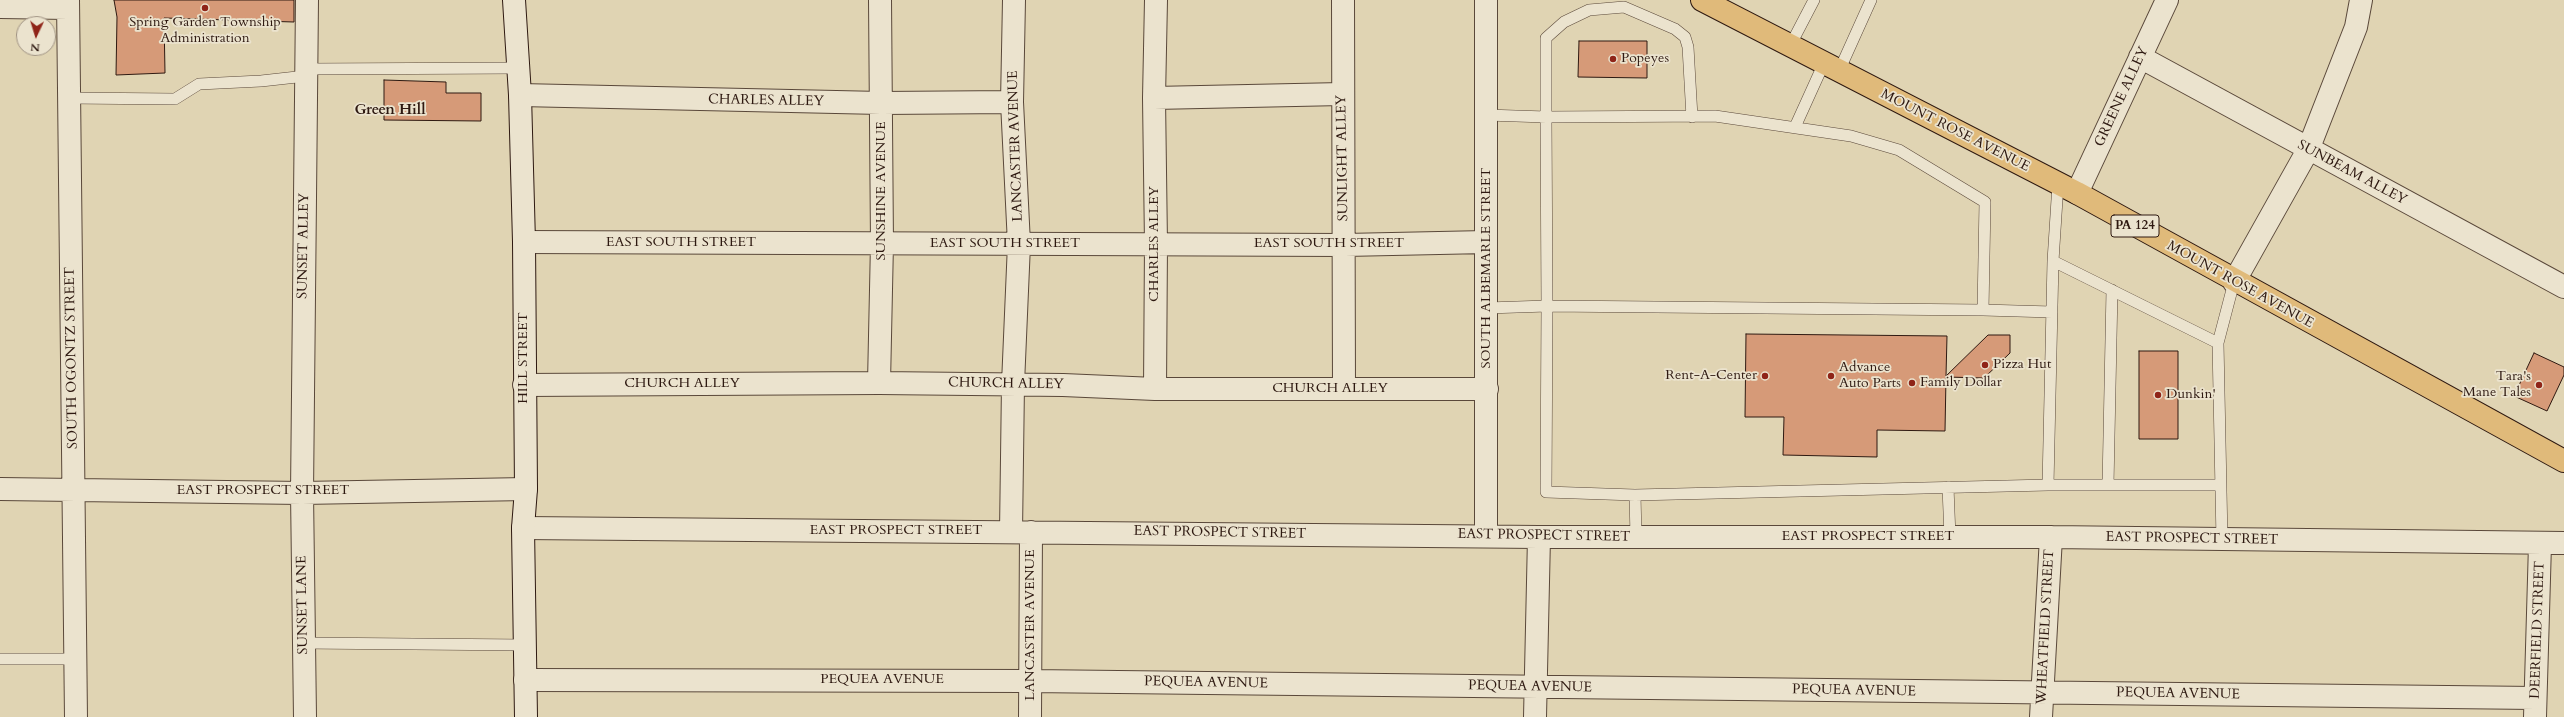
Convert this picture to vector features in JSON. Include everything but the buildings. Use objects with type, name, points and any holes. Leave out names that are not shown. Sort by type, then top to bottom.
[{"type":"main road","name":"MOUNT ROSE AVENUE","points":[[1702,0],[2067,188],[2234,282],[2564,461]]},
{"type":"street","name":"SUNSET ALLEY","points":[[302,493],[307,0]]},
{"type":"street","name":"HILL STREET","points":[[514,0],[520,95],[524,242],[526,489],[523,528],[526,717]]},
{"type":"street","name":"SUNSHINE AVENUE","points":[[879,383],[882,243],[880,0]]},
{"type":"street","name":"LANCASTER AVENUE","points":[[1014,0],[1012,102],[1019,244],[1013,384],[1030,680],[1030,717]]},
{"type":"street","name":"CHARLES ALLEY","points":[[1155,389],[1156,244],[1154,98],[1156,0]]},
{"type":"street","name":"SUNLIGHT ALLEY","points":[[1343,0],[1342,94],[1344,388]]},
{"type":"street","name":"SOUTH ALBEMARLE STREET","points":[[1486,0],[1486,535]]},
{"type":"street","name":"GREENE ALLEY","points":[[2067,188],[2140,57],[2167,0]]},
{"type":"street","points":[[2234,282],[2308,150],[2356,28],[2361,0]]},
{"type":"street","points":[[0,7],[68,4]]},
{"type":"street","name":"SOUTH OGONTZ STREET","points":[[68,4],[76,717]]},
{"type":"street","name":"SUNBEAM ALLEY","points":[[2140,57],[2308,150],[2564,287]]},
{"type":"street","points":[[1154,98],[1342,94]]},
{"type":"street","name":"CHARLES ALLEY","points":[[520,95],[881,103],[1012,102]]},
{"type":"street","name":"EAST SOUTH STREET","points":[[524,242],[1344,245],[1486,242]]},
{"type":"street","name":"CHURCH ALLEY","points":[[524,385],[879,383],[1013,384],[1155,389],[1487,389]]},
{"type":"street","name":"EAST PROSPECT STREET","points":[[0,489],[74,488],[302,493],[526,489]]},
{"type":"street","name":"SUNSET LANE","points":[[302,493],[305,717]]},
{"type":"street","name":"EAST PROSPECT STREET","points":[[523,528],[1486,535],[1539,537],[2051,537],[2540,544],[2564,543]]},
{"type":"street","points":[[1535,717],[1534,687],[1539,537]]},
{"type":"street","name":"WHEATFIELD STREET","points":[[2041,717],[2051,537]]},
{"type":"street","name":"DEERFIELD STREET","points":[[2535,708],[2540,544]]},
{"type":"street","name":"PEQUEA AVENUE","points":[[525,680],[1030,680],[2042,693],[2535,708]]},
{"type":"lane","points":[[1790,46],[1814,0]]},
{"type":"lane","points":[[1795,127],[1871,0]]},
{"type":"lane","points":[[1692,117],[1688,47],[1686,37],[1675,29],[1624,7],[1589,10],[1564,22],[1546,38],[1546,492],[1635,495],[2048,484],[2220,485]]},
{"type":"lane","points":[[69,98],[174,99],[199,84],[262,81],[306,73],[518,68]]},
{"type":"lane","points":[[1486,115],[1546,117],[1715,116],[1851,136],[1899,150],[1985,202],[1983,310]]},
{"type":"lane","points":[[2048,484],[2054,261],[2067,188]]},
{"type":"lane","points":[[2054,261],[2218,343]]},
{"type":"lane","points":[[2222,540],[2218,343],[2234,282]]},
{"type":"lane","points":[[2108,485],[2112,290]]},
{"type":"lane","points":[[1487,308],[1547,306],[2052,312]]},
{"type":"lane","points":[[1948,487],[1950,537]]},
{"type":"lane","points":[[1635,495],[1636,537]]},
{"type":"lane","points":[[304,643],[525,645]]},
{"type":"lane","points":[[0,659],[75,659]]},
{"type":"place","name":"Spring Garden Township Administration","points":[[205,8]]},
{"type":"place","name":"Popeyes","points":[[1613,59]]},
{"type":"place","name":"Pizza Hut","points":[[1985,365]]},
{"type":"place","name":"Rent-A-Center","points":[[1765,376]]},
{"type":"place","name":"Advance Auto Parts","points":[[1831,376]]},
{"type":"place","name":"Family Dollar","points":[[1912,383]]},
{"type":"place","name":"Tara's Mane Tales","points":[[2539,385]]},
{"type":"place","name":"Dunkin'","points":[[2158,395]]},
{"type":"district","name":"Green Hill","points":[[390,111]]}]
